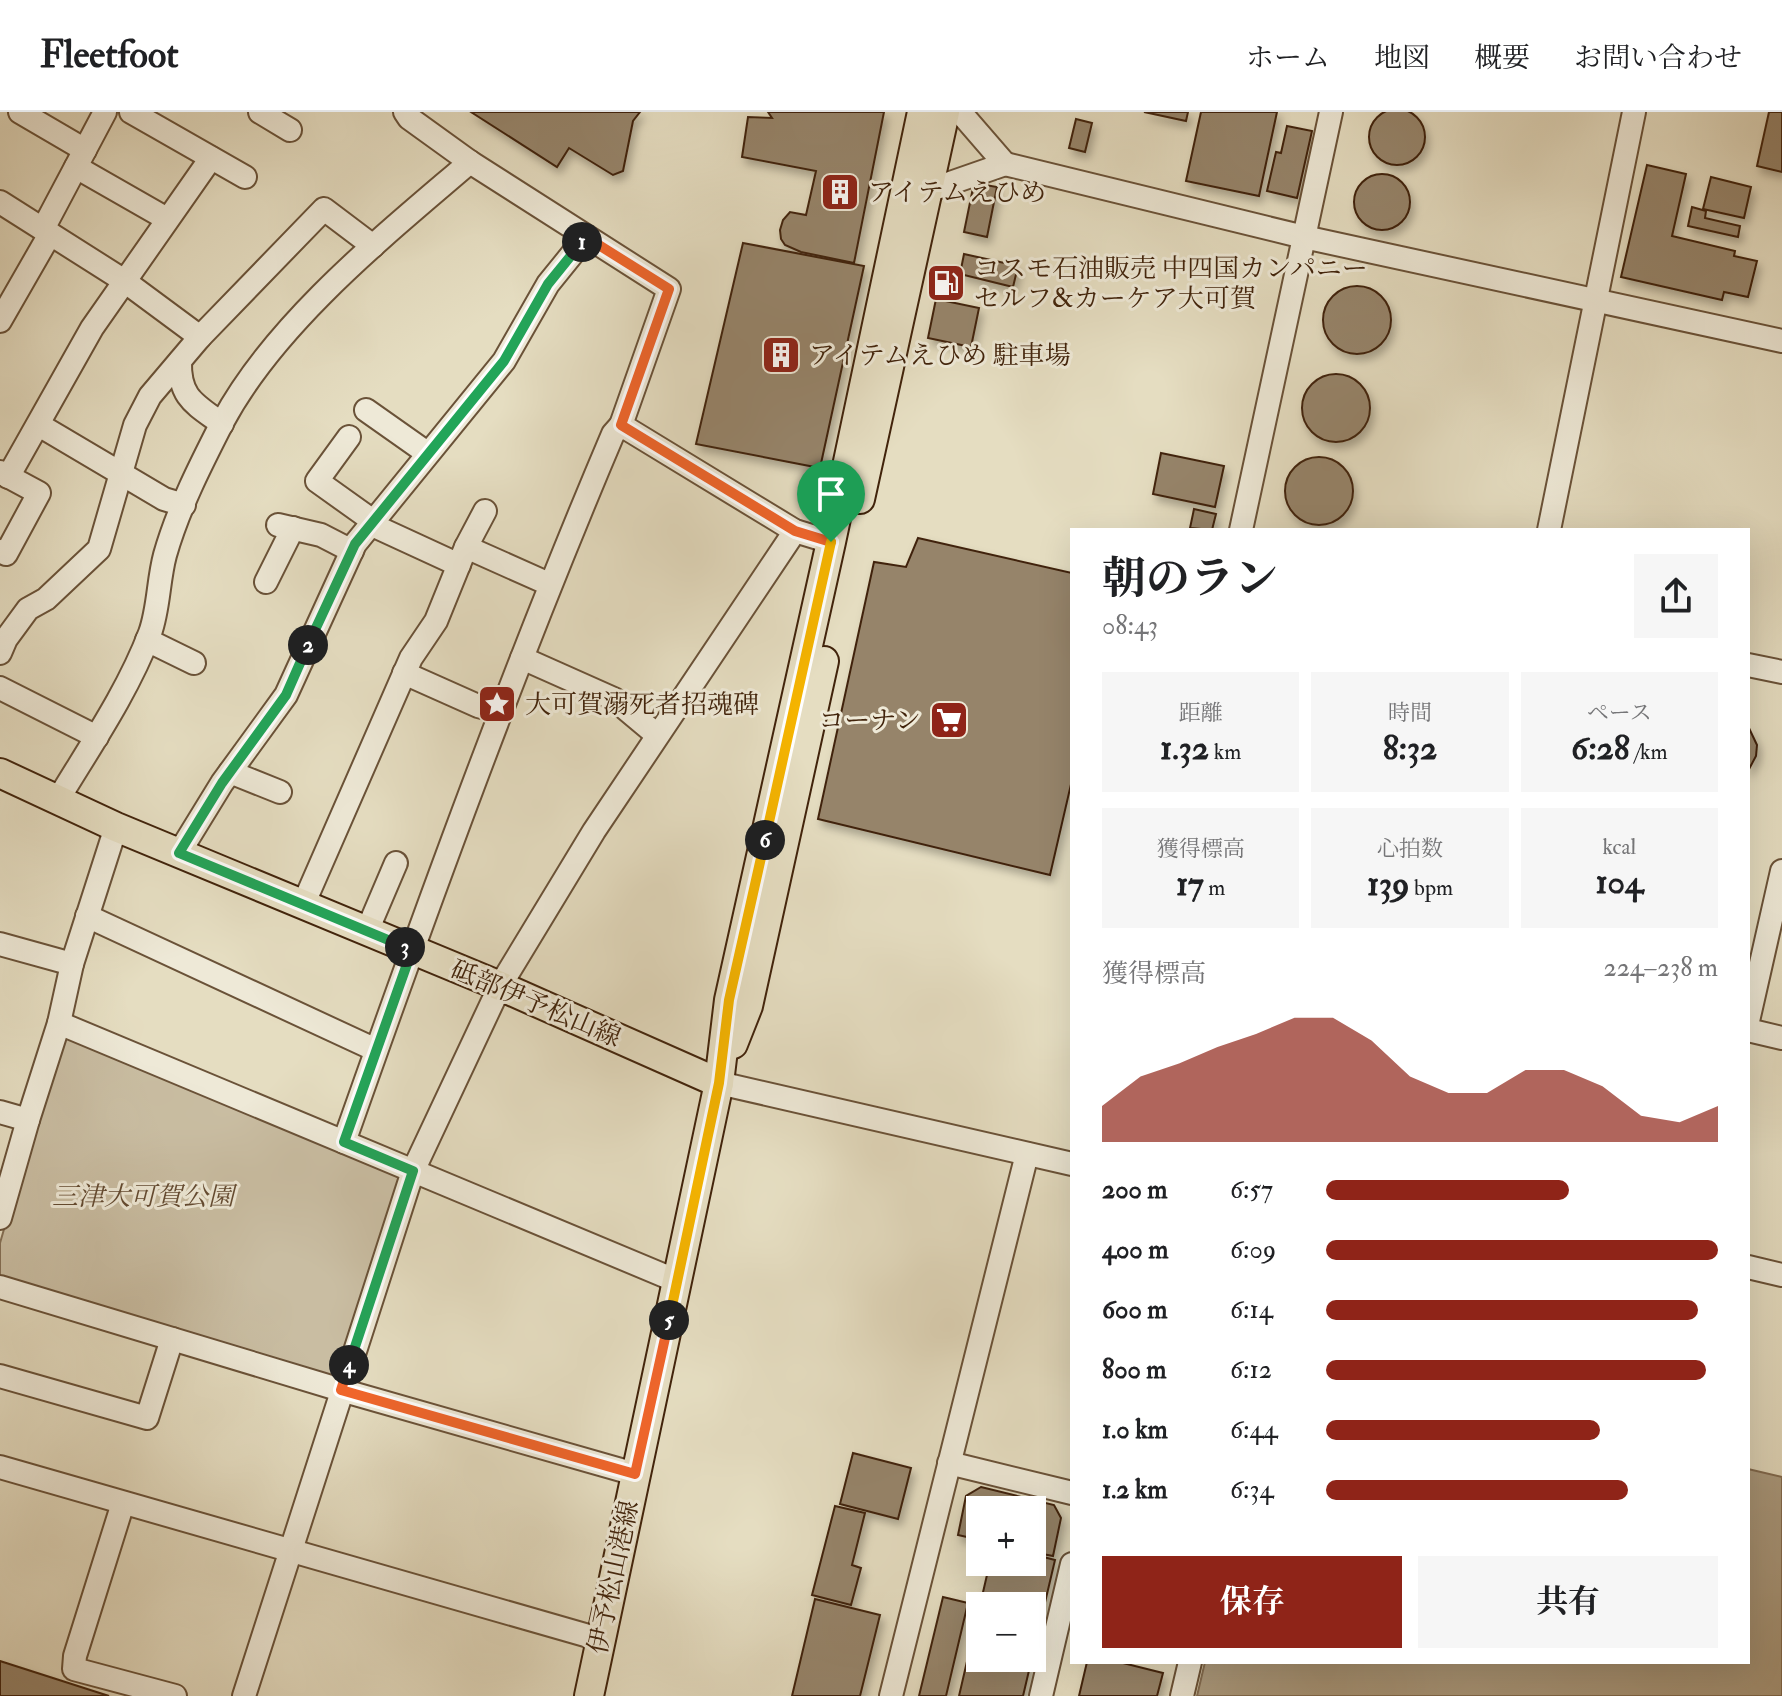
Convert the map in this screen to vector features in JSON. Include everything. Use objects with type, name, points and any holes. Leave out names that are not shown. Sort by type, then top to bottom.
[{"type":"main road","name":"伊予松山港線","points":[[589,1696],[719,1083],[729,1000],[831,542],[922,112]]},
{"type":"main road","name":"伊予松山港線","points":[[719,1083],[748,1006],[945,112]]},
{"type":"main road","name":"砥部伊予松山線","points":[[0,773],[116,827],[500,986],[719,1083]]},
{"type":"street","points":[[20,112],[167,219]]},
{"type":"street","points":[[131,112],[245,177]]},
{"type":"street","points":[[260,112],[290,130]]},
{"type":"street","points":[[344,1142],[549,584],[613,434],[621,425],[669,289],[470,162],[405,112]]},
{"type":"street","points":[[960,112],[1005,164]]},
{"type":"street","points":[[1241,528],[1331,112]]},
{"type":"street","points":[[1549,528],[1634,112]]},
{"type":"street","points":[[0,321],[46,232],[96,115]]},
{"type":"street","points":[[0,551],[6,554],[39,493],[4,475],[39,425],[92,328],[123,280],[211,158]]},
{"type":"street","points":[[59,798],[97,737],[147,640],[155,619],[166,552],[184,505],[222,424],[260,365],[302,317],[373,246],[470,162]]},
{"type":"street","points":[[928,187],[939,187],[1005,164],[1304,237],[1782,341]]},
{"type":"street","points":[[2,209],[46,232],[123,280],[200,337]]},
{"type":"street","points":[[0,653],[6,639],[28,609],[46,599],[99,549],[135,425],[145,406],[200,337],[324,209],[373,246]]},
{"type":"street","points":[[179,853],[230,772],[286,695],[352,551],[427,453],[504,361],[548,284],[586,237]]},
{"type":"street","points":[[180,361],[183,390],[190,400],[222,424]]},
{"type":"street","points":[[366,410],[427,453]]},
{"type":"street","points":[[39,425],[164,499],[184,505]]},
{"type":"street","points":[[621,425],[795,531],[831,542]]},
{"type":"street","points":[[349,437],[317,481],[372,523],[549,584]]},
{"type":"street","points":[[303,905],[404,673],[436,621],[485,511]]},
{"type":"street","points":[[266,582],[286,527],[321,535],[352,551]]},
{"type":"street","points":[[244,1696],[413,1171],[500,986],[594,831],[795,531]]},
{"type":"street","points":[[147,640],[194,663]]},
{"type":"street","points":[[522,658],[614,699],[657,735]]},
{"type":"street","points":[[1750,665],[1782,672]]},
{"type":"street","points":[[404,673],[478,706],[501,712]]},
{"type":"street","points":[[0,688],[97,737]]},
{"type":"street","points":[[230,772],[280,792]]},
{"type":"street","points":[[0,1218],[8,1159],[28,1120],[59,1023],[72,964],[116,827]]},
{"type":"street","points":[[367,931],[396,863]]},
{"type":"street","points":[[1750,1012],[1782,871]]},
{"type":"street","points":[[87,916],[376,1050]]},
{"type":"street","points":[[0,944],[72,964]]},
{"type":"street","points":[[59,1023],[677,1281]]},
{"type":"street","points":[[1750,1030],[1782,1038]]},
{"type":"street","points":[[719,1083],[1070,1164]]},
{"type":"street","points":[[0,1112],[28,1120]]},
{"type":"street","points":[[891,1696],[1027,1154]]},
{"type":"street","points":[[1750,1267],[1782,1275]]},
{"type":"street","points":[[0,1287],[341,1390],[635,1474]]},
{"type":"street","points":[[0,1376],[147,1418],[172,1339]]},
{"type":"street","points":[[949,1463],[1070,1493]]},
{"type":"street","points":[[0,1467],[599,1639]]},
{"type":"street","points":[[123,1503],[75,1656],[74,1669],[175,1696]]},
{"type":"street","points":[[1041,1696],[1070,1573]]},
{"type":"street","points":[[1182,1696],[1190,1664]]},
{"type":"green space","name":"三津大可賀公園","points":[[62,1029],[407,1174],[338,1383],[0,1282],[0,1243]]},
{"type":"shaded area","points":[[1750,1469],[1782,1477],[1782,1696],[1197,1696],[1205,1664],[1750,1664]]},
{"type":"building","points":[[1397,109],[1417,117],[1425,137],[1417,157],[1397,165],[1377,157],[1369,137],[1377,117]]},
{"type":"building","points":[[471,112],[640,112],[633,121],[623,171],[613,175],[569,148],[557,167]]},
{"type":"building","name":"アイテムえひめ","points":[[768,112],[884,112],[854,263],[801,252],[785,245],[781,239],[783,220],[790,212],[806,215],[816,171],[742,157],[748,117],[772,118]]},
{"type":"building","points":[[1144,112],[1188,112],[1186,121]]},
{"type":"building","points":[[1201,112],[1277,112],[1259,196],[1186,181]]},
{"type":"building","points":[[1769,112],[1782,112],[1782,172],[1757,166]]},
{"type":"building","points":[[1076,119],[1092,123],[1085,152],[1069,148]]},
{"type":"building","points":[[1287,126],[1312,131],[1297,198],[1267,191],[1276,152],[1281,153]]},
{"type":"building","points":[[1647,165],[1686,174],[1672,236],[1735,251],[1734,256],[1757,261],[1748,297],[1724,292],[1722,300],[1621,277]]},
{"type":"building","points":[[1382,174],[1402,182],[1410,202],[1402,222],[1382,230],[1362,222],[1354,202],[1362,182]]},
{"type":"building","points":[[1711,177],[1751,187],[1744,218],[1703,209]]},
{"type":"building","points":[[974,183],[997,187],[987,237],[964,232]]},
{"type":"building","points":[[1692,207],[1706,211],[1705,218],[1740,226],[1738,237],[1688,226]]},
{"type":"building","name":"アイテムえひめ 駐車場","points":[[743,243],[864,266],[820,468],[696,444]]},
{"type":"building","points":[[964,254],[1018,266],[1013,287],[960,274]]},
{"type":"building","points":[[1364,286],[1385,301],[1391,320],[1389,333],[1381,344],[1364,354],[1350,354],[1333,344],[1325,333],[1323,313],[1333,296],[1344,288]]},
{"type":"building","points":[[936,299],[979,308],[971,347],[928,338]]},
{"type":"building","points":[[1343,374],[1364,389],[1370,408],[1368,421],[1360,432],[1343,442],[1329,442],[1312,432],[1304,421],[1302,401],[1312,384],[1323,376]]},
{"type":"building","points":[[1161,453],[1224,466],[1215,507],[1153,494]]},
{"type":"building","points":[[1326,457],[1347,472],[1353,491],[1351,504],[1343,515],[1326,525],[1312,525],[1295,515],[1287,504],[1285,484],[1295,467],[1306,459]]},
{"type":"building","points":[[1194,509],[1216,514],[1212,528],[1190,528]]},
{"type":"building","name":"コーナン","points":[[918,538],[1070,573],[1070,789],[1050,875],[818,819],[874,562],[906,567]]},
{"type":"building","points":[[1750,730],[1757,745],[1750,767]]},
{"type":"building","points":[[853,1453],[911,1468],[898,1519],[840,1504]]},
{"type":"building","points":[[981,1487],[1018,1496],[966,1496]]},
{"type":"building","points":[[966,1496],[966,1537],[958,1535]]},
{"type":"building","points":[[1046,1503],[1054,1505],[1061,1518],[1053,1556],[1046,1555]]},
{"type":"building","points":[[835,1506],[865,1513],[852,1565],[861,1568],[851,1605],[812,1595]]},
{"type":"building","points":[[1046,1558],[1055,1560],[1046,1598],[1046,1592],[983,1592],[987,1576],[1046,1576]]},
{"type":"building","points":[[943,1597],[966,1603],[946,1696],[919,1696]]},
{"type":"building","points":[[815,1599],[880,1615],[860,1696],[792,1696]]},
{"type":"building","points":[[0,1661],[109,1696],[0,1696]]},
{"type":"building","points":[[1087,1664],[1127,1664],[1163,1673],[1157,1696],[1079,1696]]},
{"type":"building","points":[[966,1666],[966,1672],[1029,1672],[1023,1696],[959,1696]]},
{"type":"place","name":"アイテムえひめ","points":[[840,192]]},
{"type":"place","name":"コスモ石油販売 中四国カンパニー セルフ&カーケア大可賀","points":[[946,283]]},
{"type":"place","name":"アイテムえひめ 駐車場","points":[[781,355]]},
{"type":"place","name":"大可賀溺死者招魂碑","points":[[497,704]]},
{"type":"place","name":"コーナン","points":[[949,720]]},
{"type":"route","points":[[586,237],[669,289],[621,425],[795,531],[831,542],[729,1000],[719,1083],[635,1474],[341,1390],[413,1171],[344,1142],[412,950],[179,853],[222,783],[286,695],[355,544],[504,361],[548,284],[586,237]]}]
